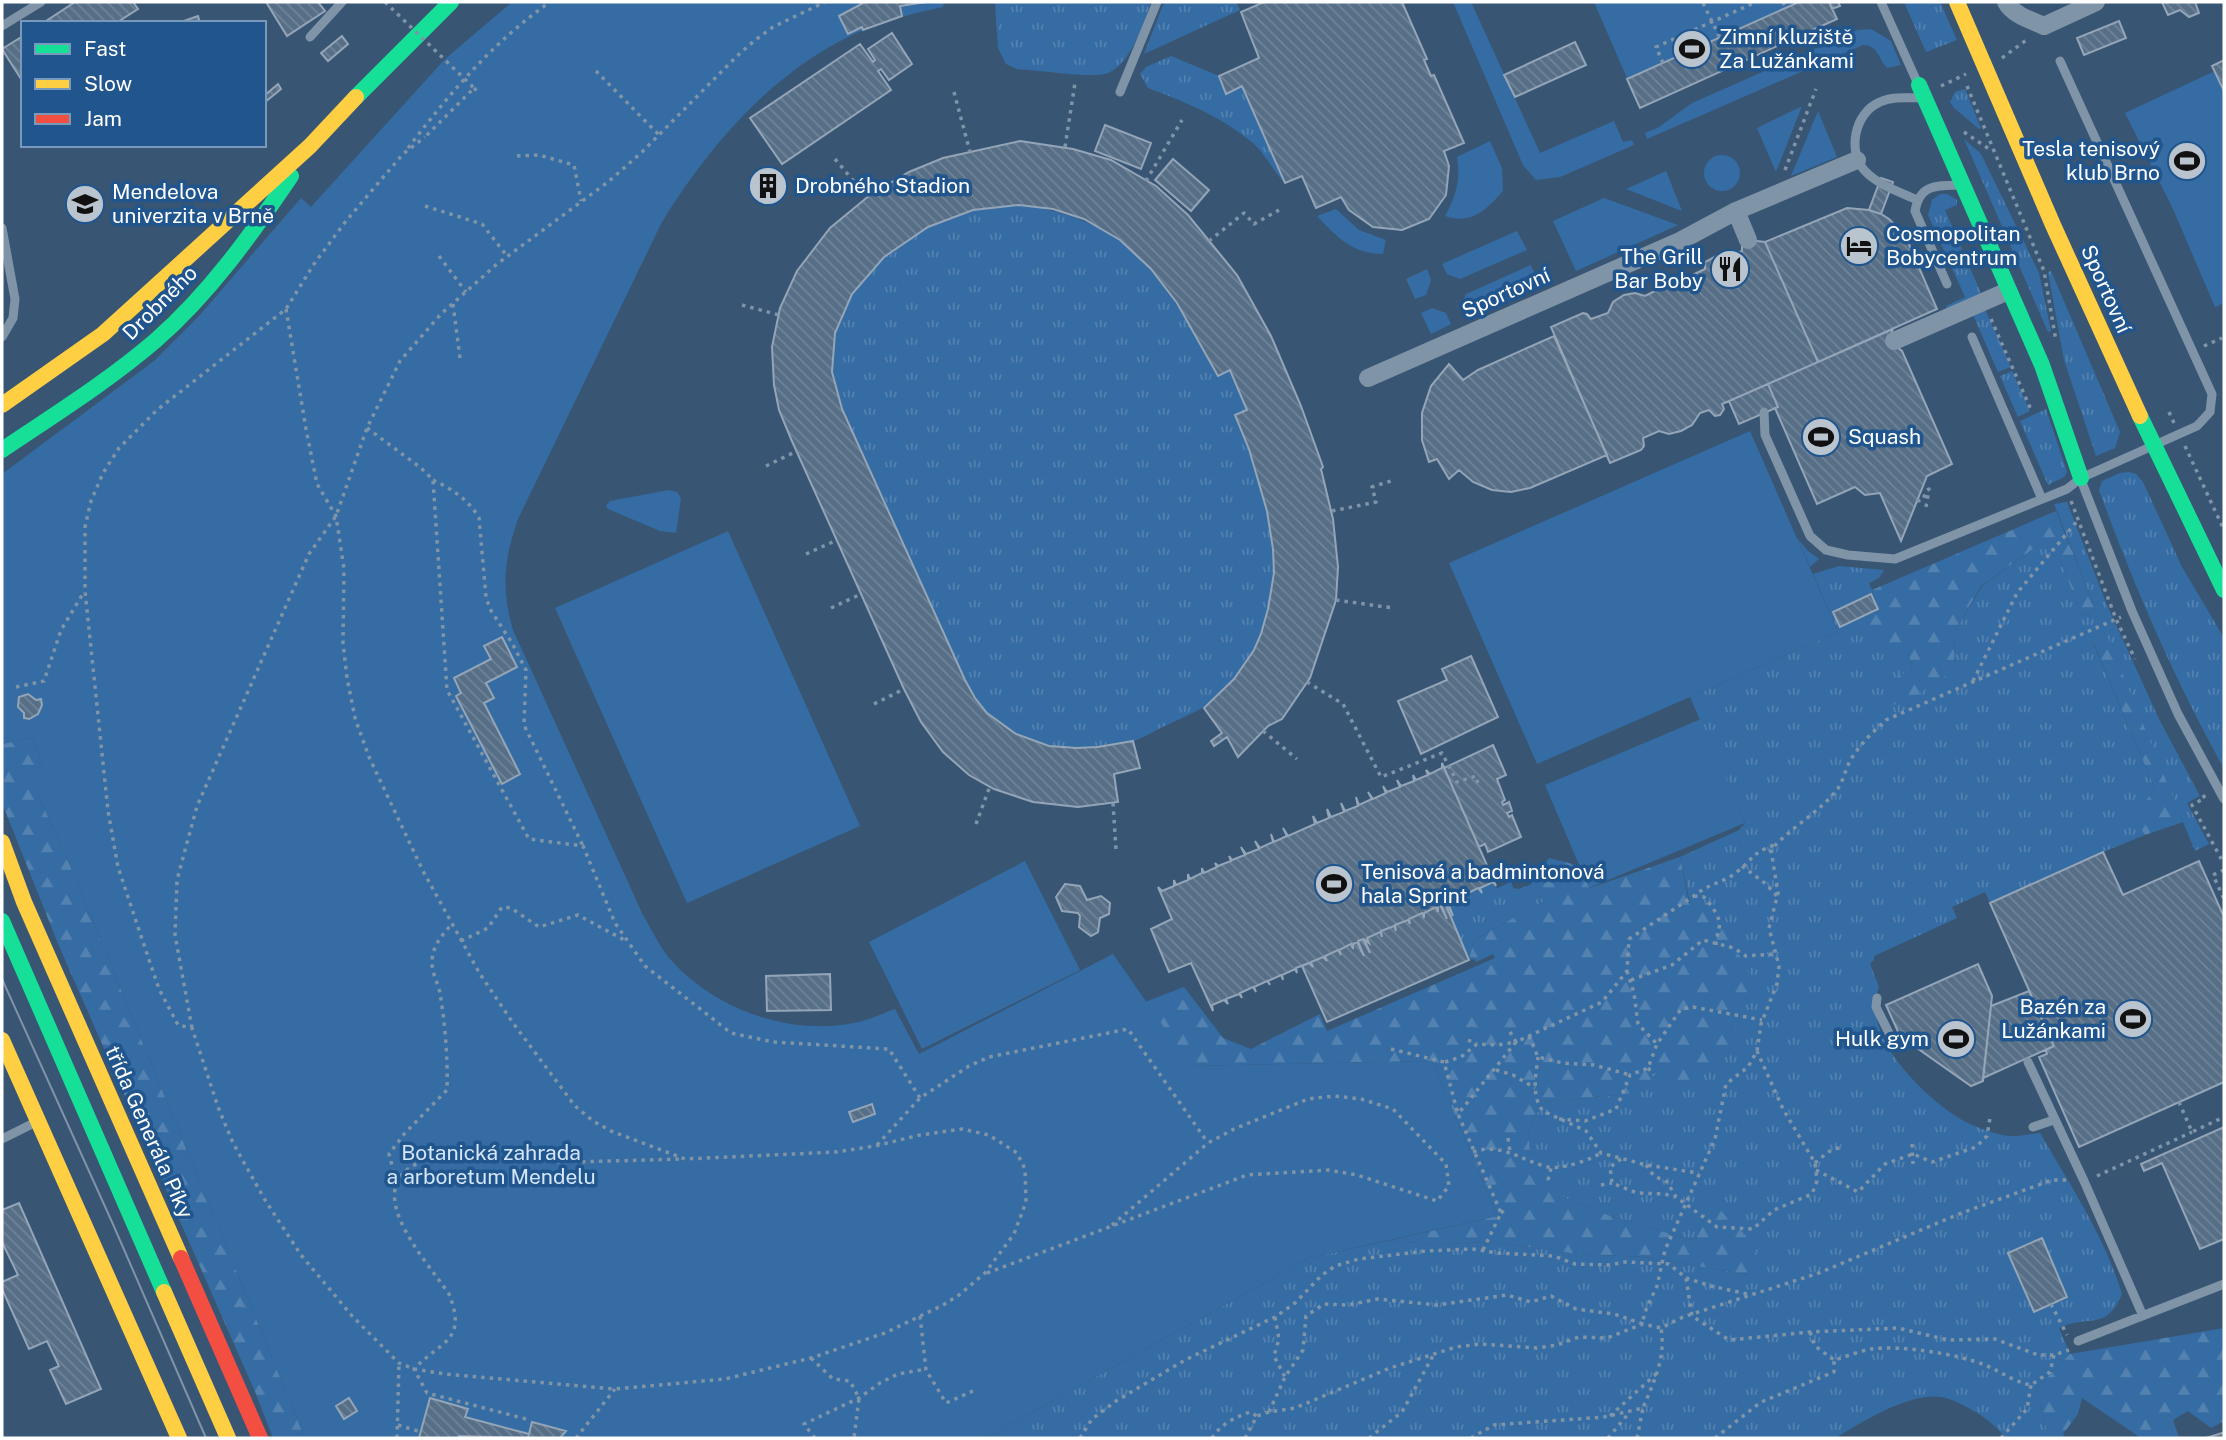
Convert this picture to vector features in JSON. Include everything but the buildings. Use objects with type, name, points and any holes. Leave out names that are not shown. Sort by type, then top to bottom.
[{"type":"main road","name":"Drobného","points":[[2,405],[103,334],[310,146],[384,67],[452,2]]},
{"type":"main road","name":"Sportovní","points":[[1957,2],[2074,274],[2152,446],[2224,590]]},
{"type":"main road","points":[[1922,92],[2042,365],[2081,478]]},
{"type":"main road","name":"Drobného","points":[[2,450],[102,383],[156,340],[247,241],[310,146]]},
{"type":"main road","name":"třída Generála Píky","points":[[2,842],[24,902],[260,1438]]},
{"type":"main road","points":[[2,921],[228,1438]]},
{"type":"main road","points":[[2,1040],[179,1438]]},
{"type":"street","points":[[2006,2],[2025,18],[2044,26],[2086,4]]},
{"type":"street","name":"Sportovní","points":[[1368,378],[1680,241],[1736,211],[1857,160]]},
{"type":"street","points":[[1736,211],[1748,240]]},
{"type":"street","points":[[1894,341],[2008,290]]},
{"type":"lane","points":[[2,26],[41,2]]},
{"type":"lane","points":[[310,37],[342,2]]},
{"type":"lane","points":[[1120,92],[1157,2]]},
{"type":"lane","points":[[1881,2],[1922,92],[1878,102],[1861,119],[1855,149],[1857,160],[1876,180],[1917,200]]},
{"type":"lane","points":[[1764,412],[1765,435],[1810,536],[1826,550],[1895,559],[2067,489],[2081,478],[2197,426],[2210,412],[2212,394],[2060,61]]},
{"type":"lane","points":[[1948,284],[1915,211],[1917,200],[1924,191],[1935,186],[1961,185]]},
{"type":"lane","points":[[2,228],[15,299],[13,318],[2,337]]},
{"type":"lane","points":[[1972,337],[2042,499]]},
{"type":"lane","points":[[2081,478],[2132,611],[2178,714],[2224,799]]},
{"type":"lane","points":[[1877,998],[1876,1007],[1895,1045]]},
{"type":"lane","points":[[2028,1062],[2143,1316]]},
{"type":"lane","points":[[2033,1127],[2054,1120]]},
{"type":"lane","points":[[2,1139],[38,1121]]},
{"type":"lane","points":[[2078,1341],[2224,1284]]},
{"type":"path","points":[[385,2],[480,94]]},
{"type":"path","points":[[192,1028],[178,1024],[159,989],[118,867],[108,811],[85,591],[85,527],[91,501],[118,448],[157,410],[286,309],[314,264],[346,221],[450,93],[494,46],[550,2]]},
{"type":"path","points":[[414,1369],[426,1356],[449,1342],[453,1331],[453,1305],[449,1294],[400,1220],[394,1196],[396,1183],[402,1172],[416,1163],[430,1159],[575,1162],[835,1152],[962,1129],[989,1135],[1017,1153],[1025,1169],[1026,1202],[1014,1234],[985,1273],[943,1305],[885,1333],[811,1357],[724,1378],[615,1389],[414,1369],[399,1363],[353,1317],[301,1255],[242,1161],[223,1119],[192,1028],[176,935],[177,880],[197,806],[309,554],[336,516],[367,428],[400,361],[466,292],[507,256],[616,175],[754,41],[773,27],[825,2]]},
{"type":"path","points":[[1663,64],[1656,47],[1756,2]]},
{"type":"path","points":[[1783,2],[1786,8]]},
{"type":"path","points":[[1703,3],[1720,38]]},
{"type":"path","points":[[2007,56],[2044,26]]},
{"type":"path","points":[[596,71],[659,135]]},
{"type":"path","points":[[1963,76],[2044,271],[2058,352]]},
{"type":"path","points":[[1065,147],[1075,83]]},
{"type":"path","points":[[403,154],[425,137],[474,88]]},
{"type":"path","points":[[1775,194],[1816,89]]},
{"type":"path","points":[[954,92],[970,152]]},
{"type":"path","points":[[1146,181],[1182,120]]},
{"type":"path","points":[[1961,130],[1992,151]]},
{"type":"path","points":[[517,156],[539,155],[574,166],[581,201]]},
{"type":"path","points":[[835,159],[867,197]]},
{"type":"path","points":[[425,206],[482,224],[507,256]]},
{"type":"path","points":[[1209,241],[1244,213],[1254,225],[1279,210]]},
{"type":"path","points":[[439,256],[466,292]]},
{"type":"path","points":[[1983,302],[2032,412]]},
{"type":"path","points":[[453,304],[460,358]]},
{"type":"path","points":[[742,306],[779,315]]},
{"type":"path","points":[[286,309],[317,484],[336,516],[344,569],[343,642],[355,718],[369,757],[412,849],[461,941],[513,1023],[575,1105],[593,1121],[611,1131],[685,1159]]},
{"type":"path","points":[[2010,423],[2054,403]]},
{"type":"path","points":[[2169,412],[2224,530]]},
{"type":"path","points":[[367,428],[433,480],[465,500],[479,518],[486,597],[490,609],[526,670],[524,725],[583,846],[615,923],[645,966],[731,1033],[773,1042],[889,1049],[920,1098]]},
{"type":"path","points":[[766,466],[797,451]]},
{"type":"path","points":[[433,480],[447,690],[529,839],[583,846]]},
{"type":"path","points":[[1332,512],[1376,502],[1372,487],[1394,480]]},
{"type":"path","points":[[1917,501],[1923,500],[1926,491],[1930,489],[1926,507]]},
{"type":"path","points":[[1973,681],[2017,593],[2078,520]]},
{"type":"path","points":[[806,554],[837,540]]},
{"type":"path","points":[[16,687],[44,681],[61,630],[85,591]]},
{"type":"path","points":[[831,608],[861,594]]},
{"type":"path","points":[[1336,600],[1393,608]]},
{"type":"path","points":[[1643,1324],[1644,1314],[1657,1286],[1660,1264],[1715,1139],[1726,1084],[1748,1067],[1757,1051],[1762,1020],[1777,984],[1780,966],[1769,928],[1777,897],[1770,850],[1837,789],[1850,761],[1869,735],[1886,720],[2132,611]]},
{"type":"path","points":[[1307,682],[1343,704],[1381,777],[1442,753],[1457,782],[1476,776],[1478,784]]},
{"type":"path","points":[[874,704],[904,689]]},
{"type":"path","points":[[1263,731],[1297,759]]},
{"type":"path","points":[[976,824],[990,786]]},
{"type":"path","points":[[1113,803],[1115,850]]},
{"type":"path","points":[[1657,1044],[1638,1024],[1627,971],[1629,939],[1702,888],[1719,882],[1742,866],[1755,852],[1776,844]]},
{"type":"path","points":[[1742,866],[1766,884],[1777,897]]},
{"type":"path","points":[[2224,870],[2213,875],[2224,899]]},
{"type":"path","points":[[1694,896],[1704,897],[1720,919],[1716,945]]},
{"type":"path","points":[[461,941],[488,928],[502,907],[511,908],[539,927],[578,915],[610,935],[629,943]]},
{"type":"path","points":[[396,1183],[389,1154],[405,1133],[447,1090],[448,1062],[440,994],[432,964],[441,936],[452,924]]},
{"type":"path","points":[[1631,980],[1672,965],[1703,940],[1734,948],[1746,956],[1775,954]]},
{"type":"path","points":[[1468,1040],[1477,1044],[1498,1045],[1516,1042],[1602,1002],[1627,971]]},
{"type":"path","points":[[1648,1069],[1657,1044],[1681,1009],[1693,1007],[1762,1020]]},
{"type":"path","points":[[875,1146],[920,1098],[969,1066],[989,1057],[1128,1029],[1208,1143]]},
{"type":"path","points":[[1510,1032],[1516,1042]]},
{"type":"path","points":[[1529,1036],[1538,1057],[1535,1088],[1538,1106],[1543,1111],[1586,1131]]},
{"type":"path","points":[[1458,1114],[1516,1042]]},
{"type":"path","points":[[1391,1049],[1444,1062],[1461,1057],[1477,1044]]},
{"type":"path","points":[[1601,1185],[1612,1183],[1637,1192],[1676,1197],[1717,1227],[1753,1229],[1774,1210],[1812,1194],[1817,1181],[1815,1163],[1783,1109],[1757,1051]]},
{"type":"path","points":[[1538,1057],[1563,1063],[1594,1065],[1630,1075],[1648,1069]]},
{"type":"path","points":[[1444,1062],[1458,1114],[1501,1213]]},
{"type":"path","points":[[1495,1069],[1513,1075],[1535,1088]]},
{"type":"path","points":[[1648,1069],[1654,1075]]},
{"type":"path","points":[[1559,1119],[1585,1121],[1616,1109],[1630,1075]]},
{"type":"path","points":[[985,1273],[1111,1226],[1247,1175],[1328,1170],[1357,1175],[1437,1201],[1449,1186],[1446,1164],[1393,1109],[1362,1099],[1334,1096],[1308,1099],[1234,1129],[1208,1143],[1111,1226]]},
{"type":"path","points":[[2179,1102],[2192,1132]]},
{"type":"path","points":[[2103,1173],[2224,1116]]},
{"type":"path","points":[[1816,1170],[1858,1192],[1885,1164],[1913,1154],[1932,1162],[1976,1147],[1987,1136],[1990,1118]]},
{"type":"path","points":[[1585,1121],[1586,1131],[1601,1153],[1646,1165],[1699,1174]]},
{"type":"path","points":[[1507,1138],[1510,1152]]},
{"type":"path","points":[[1912,1144],[1913,1164]]},
{"type":"path","points":[[1815,1163],[1828,1152],[1843,1146]]},
{"type":"path","points":[[1473,1152],[1488,1149],[1510,1152],[1551,1168],[1591,1160],[1601,1153]]},
{"type":"path","points":[[1612,1183],[1610,1167],[1621,1158]]},
{"type":"path","points":[[1646,1165],[1654,1176],[1667,1182],[1676,1197]]},
{"type":"path","points":[[1548,1180],[1551,1168]]},
{"type":"path","points":[[1269,1412],[1285,1377],[1303,1350],[1306,1317],[1324,1304],[1349,1305],[1378,1299],[1437,1305],[1507,1295],[1531,1302],[1551,1296],[1576,1309],[1614,1314],[1661,1328],[1683,1317],[1819,1273],[1959,1214],[2052,1180],[2084,1181]]},
{"type":"path","points":[[1483,1251],[1501,1213],[1507,1208]]},
{"type":"path","points":[[1080,1438],[1092,1419],[1116,1401],[1185,1360],[1275,1317],[1295,1303],[1321,1276],[1335,1266],[1383,1255],[1472,1249],[1554,1256],[1576,1264],[1669,1264],[1686,1278],[1754,1296]]},
{"type":"path","points":[[1686,1278],[1692,1316],[1730,1340],[1810,1332],[1898,1328],[1948,1340],[1995,1339],[2038,1355],[2054,1355],[2067,1352],[2078,1341],[2065,1334],[2051,1304]]},
{"type":"path","points":[[920,1316],[926,1369],[946,1403],[975,1390]]},
{"type":"path","points":[[1275,1317],[1279,1339],[1274,1356],[1285,1377]]},
{"type":"path","points":[[1245,1438],[1257,1416],[1295,1408],[1390,1368],[1457,1347],[1481,1344],[1537,1348],[1557,1345],[1579,1337],[1607,1338],[1643,1324]]},
{"type":"path","points":[[1637,1438],[1643,1408],[1657,1373],[1664,1345],[1661,1328]]},
{"type":"path","points":[[1715,1438],[1761,1402],[1835,1372],[1834,1360],[1815,1346],[1810,1332]]},
{"type":"path","points":[[1834,1360],[1870,1349],[1904,1348],[1985,1365],[2012,1381],[2031,1385],[2050,1373],[2054,1355]]},
{"type":"path","points":[[1369,1438],[1402,1412],[1434,1354]]},
{"type":"path","points":[[811,1357],[833,1379],[850,1381],[859,1398],[854,1438]]},
{"type":"path","points":[[397,1438],[399,1363]]},
{"type":"path","points":[[414,1369],[427,1393],[526,1419]]},
{"type":"path","points":[[815,1438],[804,1424],[859,1398],[898,1374],[926,1369]]},
{"type":"path","points":[[1609,1416],[1657,1373]]},
{"type":"path","points":[[2001,1438],[2027,1409],[2031,1385]]},
{"type":"path","points":[[576,1438],[615,1389]]},
{"type":"path","points":[[1471,1438],[1494,1425],[1609,1416],[1643,1408]]},
{"type":"path","points":[[1608,1438],[1630,1411]]},
{"type":"path","points":[[1212,1438],[1219,1428],[1239,1416],[1250,1412],[1257,1416]]},
{"type":"path","points":[[398,1425],[421,1432]]},
{"type":"green space","name":"Botanická zahrada a arboretum Mendelu","points":[[512,2],[944,2],[943,7],[870,27],[818,54],[765,94],[719,142],[662,222],[513,534],[507,561],[506,587],[513,630],[643,915],[672,961],[690,979],[711,994],[758,1016],[783,1022],[834,1026],[859,1022],[895,1009],[919,1054],[1113,954],[1191,1066],[1432,1061],[1497,1216],[1309,1258],[986,1438],[305,1438],[70,865],[37,792],[37,777],[43,767],[33,737],[2,744],[2,474],[154,361],[199,316],[301,198],[311,207],[445,59]]},
{"type":"green space","points":[[995,2],[1151,2],[1129,54],[1114,70],[1105,74],[1088,75],[1017,69],[1006,64],[998,48]]},
{"type":"green space","points":[[1166,2],[1236,2],[1240,10],[1144,54]]},
{"type":"green space","points":[[1453,2],[1471,2],[1540,153],[1614,121],[1623,142],[1632,140],[1634,145],[1560,177],[1536,180],[1523,165]]},
{"type":"green space","name":"Zimní kluziště Za Lužánkami","points":[[1594,2],[1838,2],[1840,6],[1832,9],[1837,19],[1640,108]]},
{"type":"green space","points":[[1904,2],[1940,2],[1957,40],[1926,52]]},
{"type":"green space","points":[[1871,29],[1891,41],[1901,65],[1887,68],[1875,50],[1863,45],[1647,139],[1645,133],[1659,127],[1692,103],[1858,30]]},
{"type":"green space","points":[[1171,56],[1219,76],[1226,93],[1242,86],[1285,183],[1258,148],[1230,126],[1148,88],[1140,74],[1146,67]]},
{"type":"green space","name":"Tesla tenisový klub Brno","points":[[2215,71],[2224,91],[2224,303],[2215,307],[2173,209],[2125,113]]},
{"type":"green space","points":[[1965,89],[1981,128],[1979,129],[1950,102],[1955,92]]},
{"type":"green space","points":[[1802,106],[1776,172],[1757,128]]},
{"type":"green space","points":[[1818,111],[1837,157],[1791,176]]},
{"type":"green space","points":[[1964,139],[1981,154],[2039,273],[2051,331],[2048,332]]},
{"type":"green space","points":[[1490,141],[1502,168],[1503,191],[1478,214],[1463,219],[1445,216],[1457,187],[1457,157]]},
{"type":"green space","points":[[1722,155],[1735,160],[1740,173],[1735,186],[1722,191],[1709,186],[1704,173],[1709,160]]},
{"type":"green space","points":[[1666,171],[1682,211],[1626,189]]},
{"type":"green space","points":[[1940,194],[1947,194],[1957,200],[1957,205],[1945,210],[1983,298],[1949,314],[1946,306],[1965,297],[1928,215],[1932,200]]},
{"type":"green space","points":[[1604,198],[1678,225],[1576,271],[1553,221]]},
{"type":"green space","points":[[1019,205],[1059,213],[1092,224],[1119,240],[1142,260],[1162,284],[1218,375],[1230,370],[1247,410],[1235,416],[1261,487],[1272,537],[1274,562],[1268,611],[1252,653],[1240,673],[1226,690],[1205,706],[1138,739],[1115,746],[1075,749],[1035,741],[999,724],[985,711],[965,680],[842,409],[832,372],[835,333],[852,294],[884,257],[928,227],[973,210]]},
{"type":"green space","points":[[1336,209],[1359,230],[1386,240],[1383,254],[1362,251],[1346,243],[1317,216]]},
{"type":"green space","points":[[1517,231],[1527,250],[1460,279],[1447,274],[1442,264]]},
{"type":"green space","points":[[1531,265],[1540,286],[1466,318],[1460,308],[1466,294]]},
{"type":"green space","points":[[1427,269],[1431,280],[1426,295],[1415,299],[1406,279]]},
{"type":"green space","points":[[2051,271],[2120,432],[2115,448],[2096,456],[2064,360],[2048,272]]},
{"type":"green space","points":[[1983,305],[2011,367],[1998,372],[1971,310]]},
{"type":"green space","points":[[1432,308],[1446,313],[1451,324],[1431,334],[1421,313]]},
{"type":"green space","points":[[2012,371],[2030,411],[2018,417],[2000,376]]},
{"type":"green space","points":[[2046,409],[2067,472],[2064,477],[2048,485],[2020,421]]},
{"type":"green space","points":[[1750,431],[1838,632],[1537,764],[1449,563]]},
{"type":"green space","points":[[2129,472],[2136,474],[2143,482],[2182,567],[2224,638],[2224,769],[2156,632],[2099,490],[2102,481]]},
{"type":"green space","points":[[669,490],[677,492],[681,498],[676,533],[660,531],[606,506],[610,501]]},
{"type":"green space","points":[[2067,502],[2107,605],[2159,719],[2200,796],[2187,803],[2209,844],[2195,851],[2105,633],[2092,640],[2155,789],[2133,817],[2145,835],[1990,903],[1985,892],[1952,907],[1957,918],[1874,956],[1870,964],[1879,987],[1875,1005],[1878,1025],[1886,1044],[1899,1063],[1930,1097],[1966,1122],[2006,1136],[2040,1133],[2086,1211],[2115,1272],[2122,1294],[2110,1313],[2103,1318],[2059,1328],[2070,1354],[2036,1389],[2049,1438],[2006,1438],[1995,1426],[1965,1406],[1942,1397],[1929,1397],[1915,1399],[1886,1410],[1835,1438],[986,1438],[1309,1258],[1387,1241],[1435,1244],[1496,1242],[1577,1254],[1643,1257],[1750,1275],[1706,1214],[1695,1241],[1613,1217],[1565,1198],[1532,1169],[1528,1133],[1542,1102],[1620,1095],[1733,950],[1732,938],[1716,919],[1719,907],[1710,912],[1690,903],[1680,857],[1739,830],[1745,823],[1690,697],[1838,632],[1813,574],[1839,566],[1884,570],[1879,578],[1869,583],[1880,610],[1863,618],[1908,652],[1912,670],[1954,670],[1955,631],[1982,586],[2040,544],[2061,562],[2082,616],[2096,610],[2054,504]]},
{"type":"green space","points":[[2056,511],[2096,610],[2082,616],[2061,562],[2040,544],[1981,586],[1955,631],[1954,670],[1911,699],[1890,706],[1884,683],[1912,669],[1908,652],[1873,644],[1863,618],[1880,610],[1872,590]]},
{"type":"green space","points":[[728,531],[860,826],[687,903],[555,608]]},
{"type":"green space","points":[[1797,538],[1819,559],[1810,567]]},
{"type":"green space","points":[[2106,633],[2183,822],[2145,835],[2133,817],[2155,789],[2092,639]]},
{"type":"green space","points":[[1701,719],[1745,823],[1589,888],[1545,785]]},
{"type":"green space","points":[[33,737],[43,767],[37,778],[37,792],[70,865],[305,1438],[273,1438],[59,946],[2,803],[2,744]]},
{"type":"green space","points":[[1680,857],[1689,903],[1700,898],[1710,911],[1719,907],[1722,915],[1717,919],[1732,938],[1733,950],[1740,956],[1752,980],[1730,1043],[1690,1082],[1620,1095],[1542,1102],[1528,1133],[1532,1168],[1565,1198],[1613,1217],[1695,1241],[1706,1214],[1720,1210],[1746,1236],[1757,1252],[1750,1275],[1643,1257],[1577,1254],[1496,1242],[1435,1244],[1387,1241],[1497,1216],[1432,1061],[1191,1066],[1145,1002],[1184,987],[1223,1038],[1251,1049],[1320,1014],[1327,1031],[1495,958],[1493,954],[1476,962],[1474,959],[1469,960],[1474,940],[1544,901],[1530,885],[1549,858],[1580,866],[1590,888]]},
{"type":"green space","points":[[1025,861],[1080,970],[922,1049],[869,942]]},
{"type":"green space","points":[[1493,882],[1497,888],[1511,882],[1513,888],[1518,889],[1530,885],[1544,901],[1474,940],[1469,960],[1445,903]]},
{"type":"green space","points":[[2224,1328],[2224,1421],[2211,1428],[2188,1411],[2173,1420],[2179,1438],[2141,1438],[2082,1398],[2078,1414],[2063,1434],[2065,1438],[2049,1438],[2036,1389],[2070,1354]]},
{"type":"tram line","points":[[2,979],[206,1438]]},
{"type":"traffic: fast","points":[[356,97],[451,2]]},
{"type":"traffic: fast","points":[[1919,85],[2042,365],[2081,478]]},
{"type":"traffic: fast","points":[[2,450],[80,398],[175,323],[228,263],[291,176]]},
{"type":"traffic: fast","points":[[2140,416],[2224,590]]},
{"type":"traffic: fast","points":[[2,921],[164,1292]]},
{"type":"traffic: slow","points":[[1957,2],[2053,225],[2140,416]]},
{"type":"traffic: slow","points":[[2,405],[103,334],[310,146],[356,97]]},
{"type":"traffic: slow","points":[[2,842],[24,902],[181,1258]]},
{"type":"traffic: slow","points":[[2,1040],[179,1438]]},
{"type":"traffic: slow","points":[[164,1292],[228,1438]]},
{"type":"traffic: jam","points":[[181,1258],[260,1438]]},
{"type":"place","name":"Zimní kluziště Za Lužánkami","points":[[1692,49]]},
{"type":"place","name":"Tesla tenisový klub Brno","points":[[2187,161]]},
{"type":"place","name":"Drobného Stadion","points":[[768,186]]},
{"type":"place","name":"Mendelova univerzita v Brně","points":[[85,204]]},
{"type":"place","name":"Cosmopolitan Bobycentrum","points":[[1859,246]]},
{"type":"place","name":"The Grill Bar Boby","points":[[1730,269]]},
{"type":"place","name":"Squash","points":[[1821,437]]},
{"type":"place","name":"Tenisová a badmintonová hala Sprint","points":[[1334,884]]},
{"type":"place","name":"Bazén za Lužánkami","points":[[2133,1019]]},
{"type":"place","name":"Hulk gym","points":[[1956,1039]]}]
